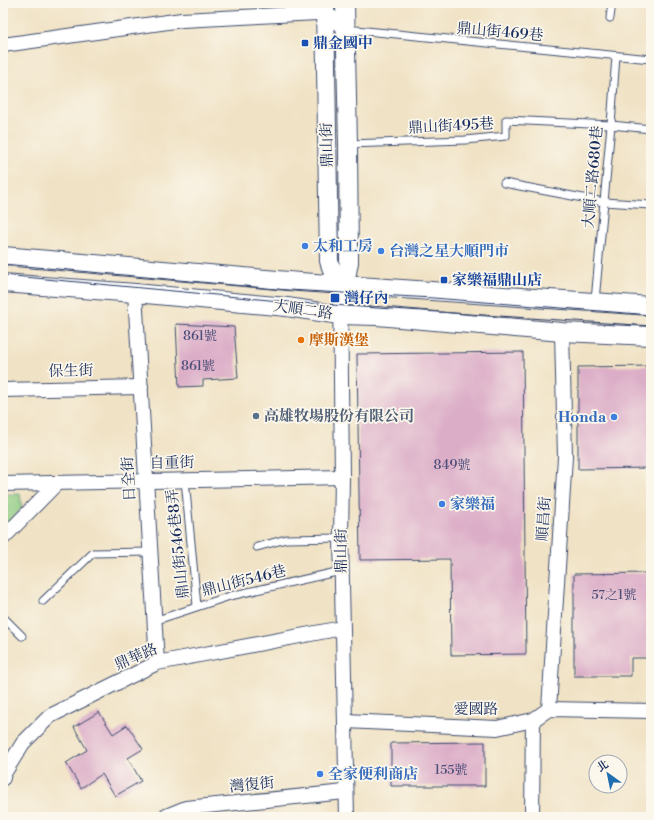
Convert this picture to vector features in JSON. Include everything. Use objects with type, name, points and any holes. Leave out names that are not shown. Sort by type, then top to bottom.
[{"type":"street","name":"鼎山街","points":[[340,285],[347,274],[349,262],[345,3]]},
{"type":"street","name":"鼎山街","points":[[325,8],[329,261],[340,285],[342,477],[340,538],[345,721],[345,792],[347,817]]},
{"type":"street","points":[[3,46],[182,20],[325,8],[346,29]]},
{"type":"street","name":"大順二路","points":[[3,256],[340,285],[595,301],[651,306]]},
{"type":"street","name":"大順二路","points":[[3,283],[287,307],[340,315],[377,316],[562,332],[651,336]]},
{"type":"street","name":"日全街","points":[[135,293],[154,621],[158,663]]},
{"type":"street","name":"順昌街","points":[[549,709],[565,457],[562,332]]},
{"type":"street","name":"保生街","points":[[3,390],[141,387]]},
{"type":"street","name":"自重街","points":[[3,484],[342,477]]},
{"type":"street","points":[[3,538],[57,483]]},
{"type":"street","name":"鼎華路","points":[[3,778],[24,743],[50,716],[158,663],[342,628]]},
{"type":"street","points":[[549,709],[651,711]]},
{"type":"street","name":"愛國路","points":[[345,721],[497,728],[533,720],[549,709]]},
{"type":"street","points":[[532,817],[533,720]]},
{"type":"street","name":"灣復街","points":[[165,817],[186,808],[345,792]]},
{"type":"lane","points":[[610,18],[612,3]]},
{"type":"lane","name":"鼎山街469巷","points":[[346,29],[651,59]]},
{"type":"lane","name":"大順二路680巷","points":[[595,301],[612,125],[616,56]]},
{"type":"lane","name":"鼎山街495巷","points":[[348,144],[465,140],[506,136],[506,120],[612,125]]},
{"type":"lane","points":[[612,125],[651,129]]},
{"type":"lane","points":[[504,183],[604,202],[651,206]]},
{"type":"lane","name":"鼎山街546巷8弄","points":[[185,480],[198,606]]},
{"type":"lane","points":[[256,547],[286,539],[340,538]]},
{"type":"lane","points":[[43,601],[93,553],[150,552]]},
{"type":"lane","name":"鼎山街546巷","points":[[154,621],[230,596],[341,571]]},
{"type":"lane","points":[[3,617],[22,636]]},
{"type":"green space","points":[[3,494],[20,494],[22,508],[3,528]]},
{"type":"building","points":[[176,324],[234,327],[238,378],[203,380],[203,386],[179,387]]},
{"type":"building","name":"家樂福","points":[[523,352],[526,654],[451,655],[450,559],[360,560],[357,354]]},
{"type":"building","name":"Honda","points":[[651,366],[651,468],[578,469],[578,367]]},
{"type":"building","points":[[650,573],[650,658],[631,658],[631,676],[574,676],[574,574]]},
{"type":"building","points":[[99,712],[113,734],[127,725],[143,749],[128,758],[141,781],[115,796],[102,774],[81,788],[66,763],[87,750],[74,727]]},
{"type":"building","points":[[485,742],[485,786],[391,786],[391,743]]},
{"type":"tram line","points":[[3,264],[288,290],[433,298],[651,315]]},
{"type":"tram line","points":[[3,275],[301,303],[651,326]]},
{"type":"place","name":"鼎金國中","points":[[305,43]]},
{"type":"place","name":"太和工房","points":[[305,246]]},
{"type":"place","name":"台灣之星大順門市","points":[[381,251]]},
{"type":"place","name":"家樂福鼎山店","points":[[444,280]]},
{"type":"place","name":"灣仔內","points":[[335,298]]},
{"type":"place","name":"摩斯漢堡","points":[[301,340]]},
{"type":"place","name":"高雄牧場股份有限公司","points":[[256,416]]},
{"type":"place","name":"Honda","points":[[614,417]]},
{"type":"place","name":"家樂福","points":[[442,504]]},
{"type":"place","name":"全家便利商店","points":[[320,774]]}]
